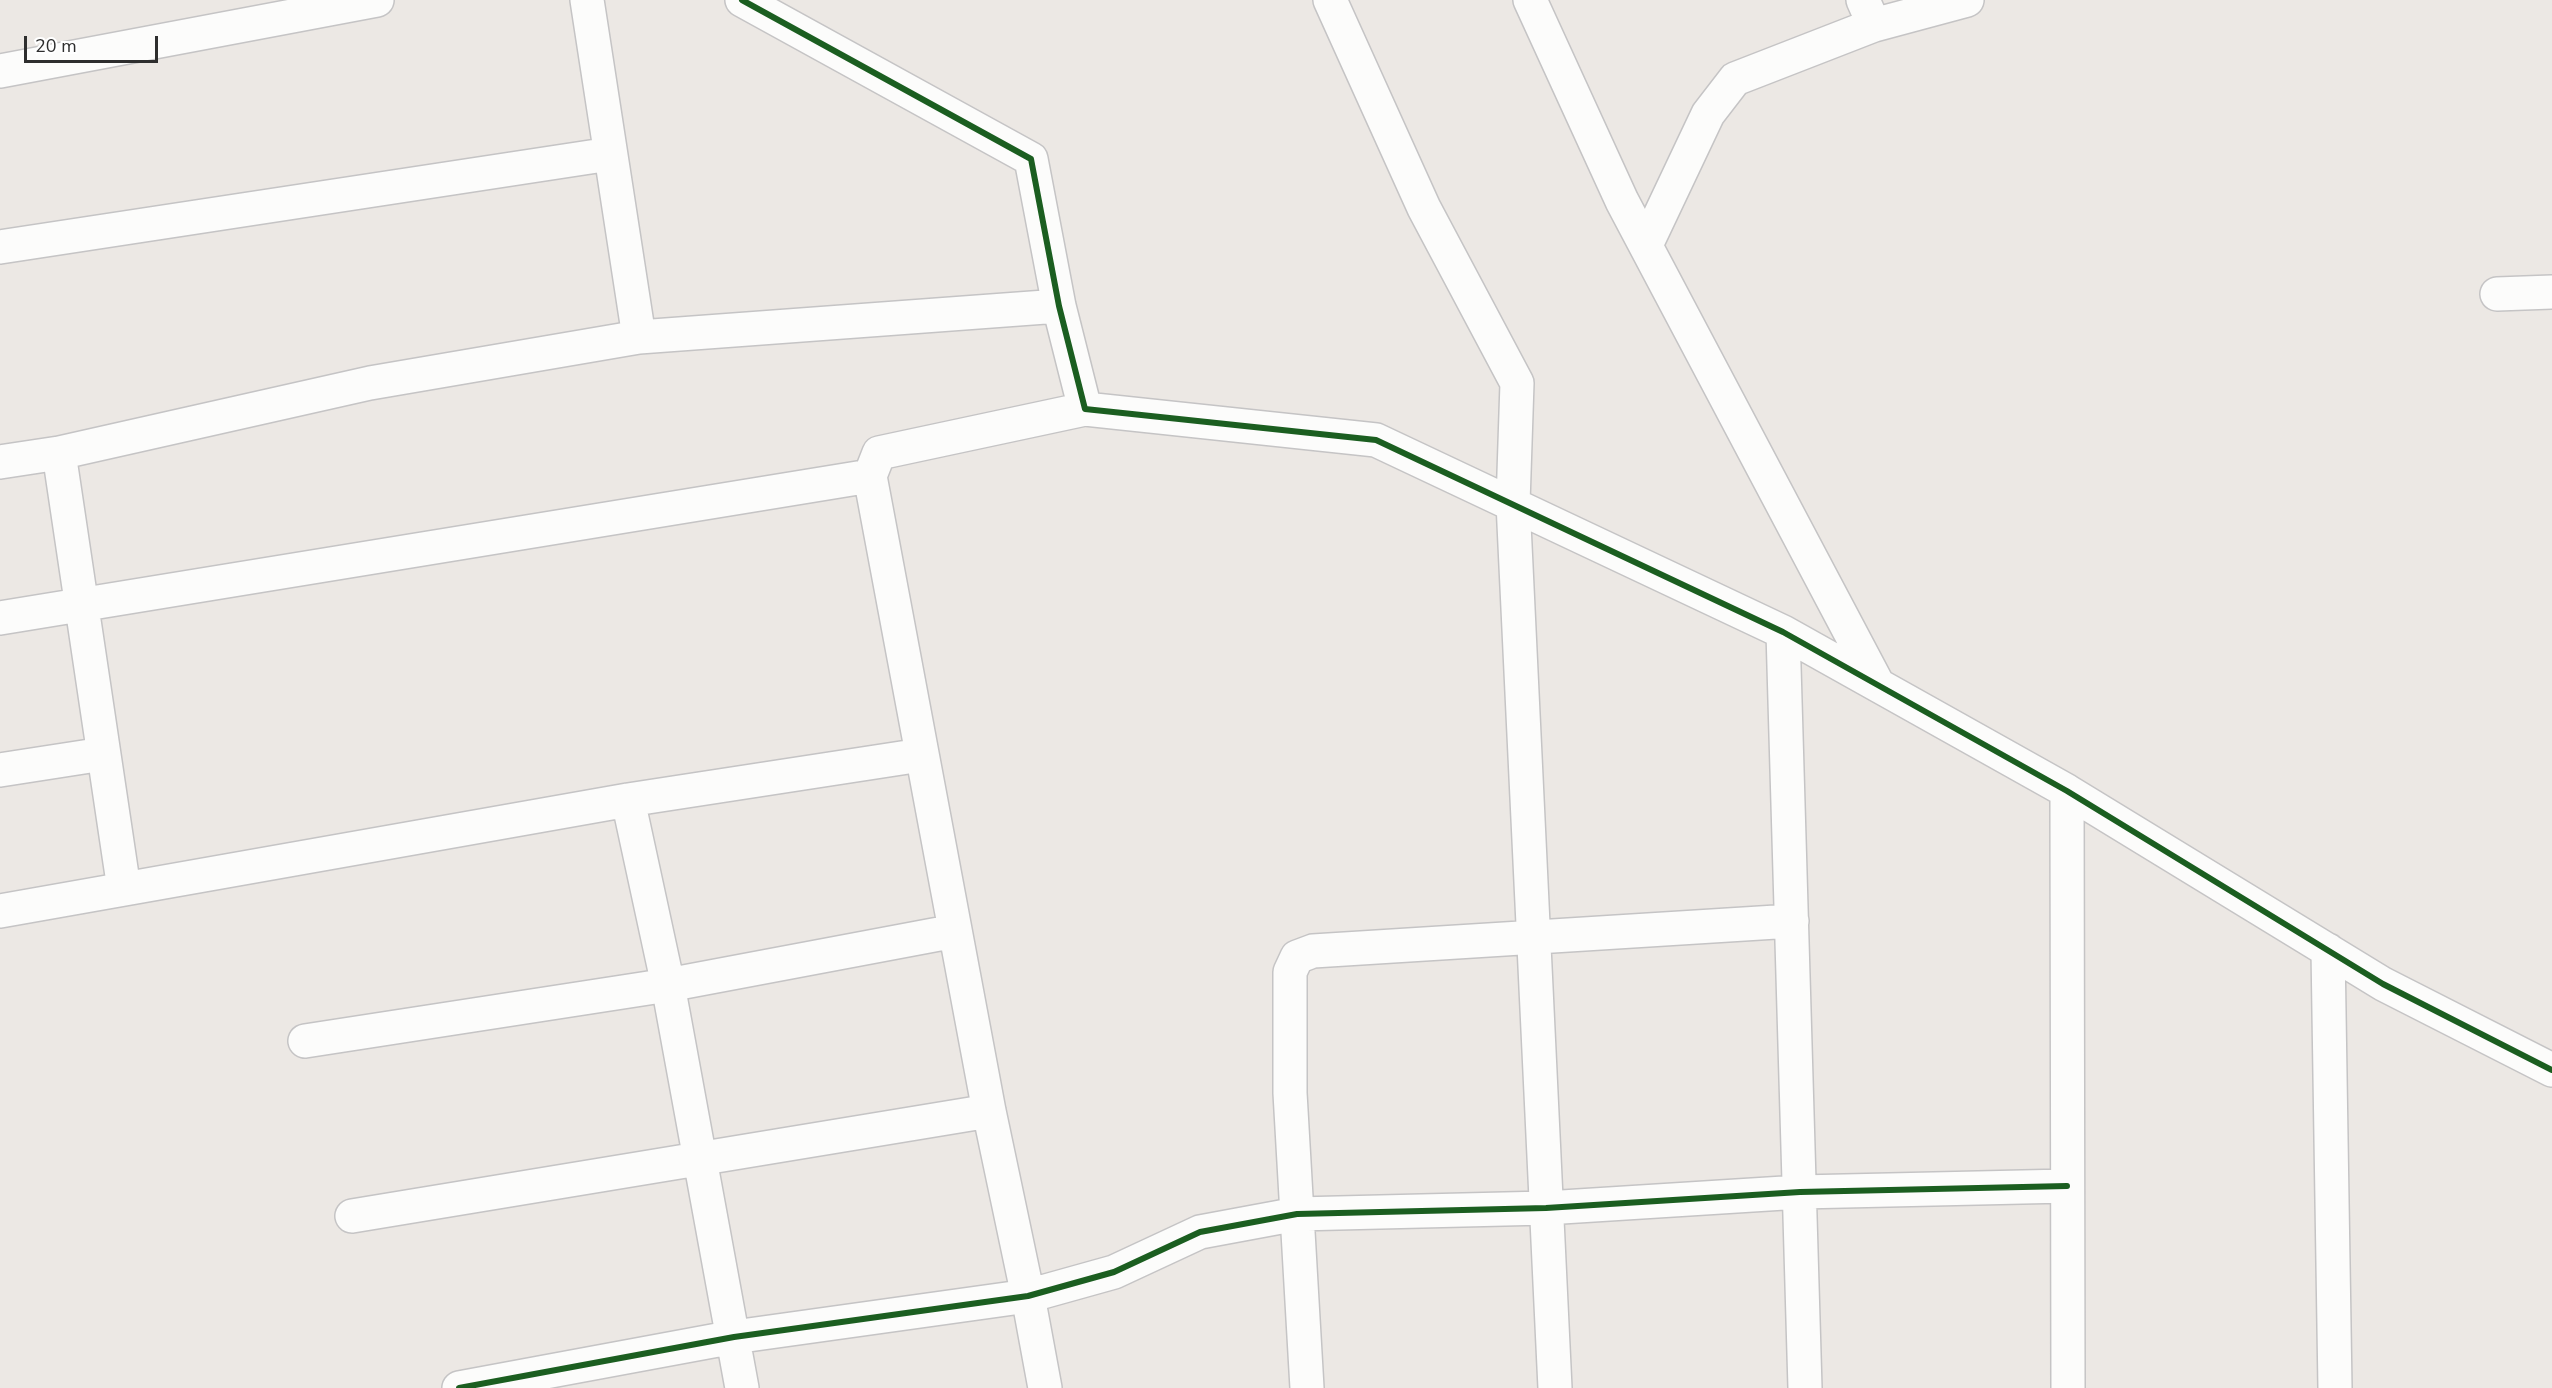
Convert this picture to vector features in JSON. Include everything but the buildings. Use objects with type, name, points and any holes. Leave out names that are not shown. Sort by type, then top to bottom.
[{"type":"street","points":[[0,71],[377,0]]},
{"type":"street","points":[[587,0],[639,337]]},
{"type":"street","points":[[742,0],[1031,159],[1059,306],[1085,409]]},
{"type":"street","points":[[1330,0],[1424,208],[1517,383],[1514,503],[1532,936],[1555,1388]]},
{"type":"street","points":[[1530,0],[1622,201],[1878,685]]},
{"type":"street","points":[[1646,245],[1708,114],[1735,79],[1869,12],[1967,0]]},
{"type":"street","points":[[0,247],[610,154]]},
{"type":"street","points":[[2497,294],[2552,292]]},
{"type":"street","points":[[0,462],[59,453],[370,383],[639,337],[1059,306]]},
{"type":"street","points":[[1045,1388],[989,1111],[870,476],[879,453],[1085,409],[1376,440],[1514,503],[1783,632],[2067,791],[2383,984],[2552,1070]]},
{"type":"street","points":[[59,453],[124,889]]},
{"type":"street","points":[[0,618],[870,476]]},
{"type":"street","points":[[1783,632],[1805,1388]]},
{"type":"street","points":[[0,770],[103,754]]},
{"type":"street","points":[[0,911],[628,800],[921,755]]},
{"type":"street","points":[[2067,791],[2068,1388]]},
{"type":"street","points":[[628,800],[668,985],[734,1337],[741,1388]]},
{"type":"street","points":[[1307,1388],[1290,1094],[1290,972],[1297,957],[1313,951],[1792,921]]},
{"type":"street","points":[[305,1041],[668,985],[955,931]]},
{"type":"street","points":[[2328,950],[2335,1388]]},
{"type":"street","points":[[352,1216],[989,1111]]},
{"type":"street","points":[[459,1388],[734,1337],[1028,1296],[1114,1272],[1200,1232],[1297,1214],[1546,1208],[1800,1192],[2067,1186]]},
{"type":"cycle path","points":[[742,0],[1031,159],[1059,306],[1085,409],[1376,440],[1783,632],[2067,791],[2383,984],[2552,1070]]},
{"type":"cycle path","points":[[459,1388],[734,1337],[1028,1296],[1114,1272],[1200,1232],[1297,1214],[1546,1208],[1800,1192],[2067,1186]]}]
